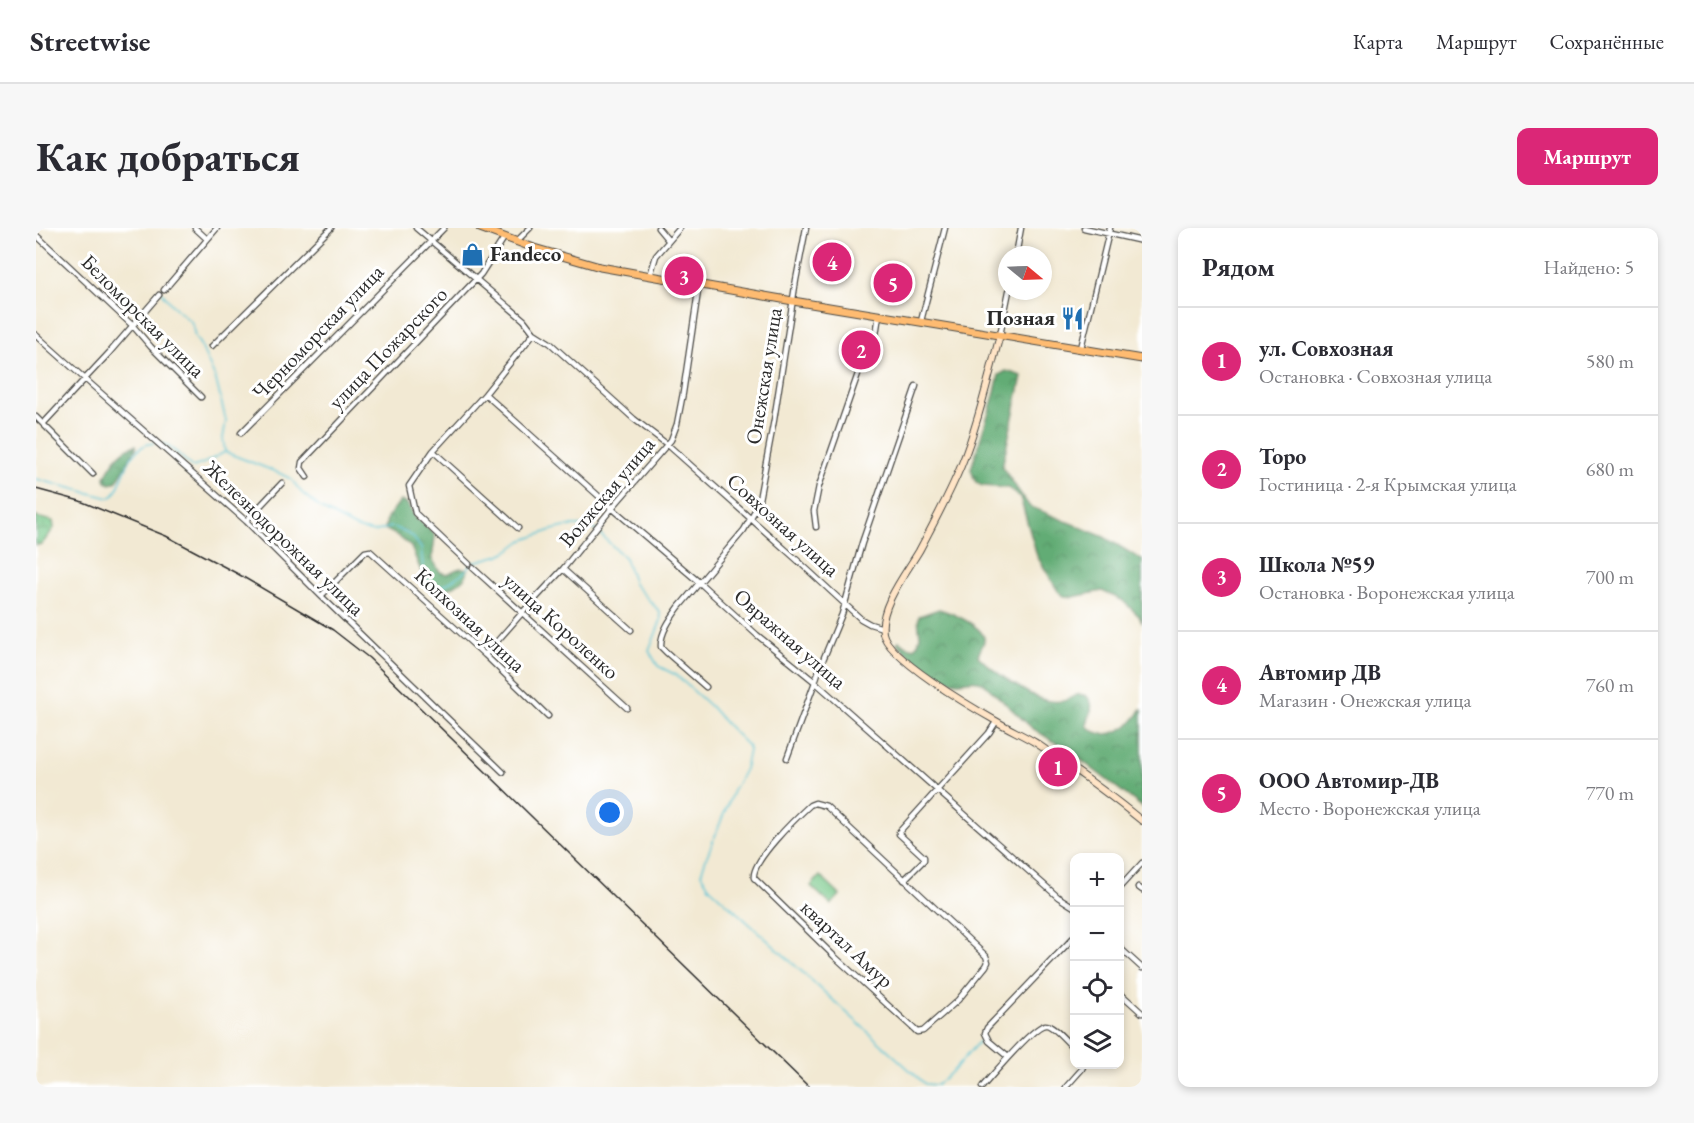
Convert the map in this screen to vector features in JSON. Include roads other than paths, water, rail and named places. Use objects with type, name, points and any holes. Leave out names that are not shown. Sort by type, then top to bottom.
[{"type":"highway","points":[[480,228],[583,263],[699,285],[1142,359]]},
{"type":"main road","points":[[1000,335],[975,425],[961,465],[942,507],[888,606],[883,628],[885,640],[888,646],[915,670],[996,722],[1027,737],[1095,783],[1142,821]]},
{"type":"street","points":[[195,228],[207,239]]},
{"type":"street","points":[[164,290],[217,228]]},
{"type":"street","points":[[212,346],[332,228]]},
{"type":"street","name":"Совхозная улица","points":[[416,228],[524,320],[534,333],[550,343],[634,419],[668,445],[861,619],[883,628]]},
{"type":"street","name":"Черноморская улица","points":[[241,433],[444,228]]},
{"type":"street","points":[[516,242],[530,228]]},
{"type":"street","points":[[658,228],[668,240]]},
{"type":"street","points":[[650,276],[654,259],[680,228]]},
{"type":"street","name":"Онежская улица","points":[[706,687],[666,652],[660,643],[661,638],[672,617],[744,530],[758,505],[806,228]]},
{"type":"street","points":[[921,321],[945,228]]},
{"type":"street","points":[[1018,246],[1022,228]]},
{"type":"street","points":[[1084,228],[1110,231],[1142,241]]},
{"type":"street","points":[[1081,348],[1110,231]]},
{"type":"street","name":"Беломорская улица","points":[[36,235],[133,326],[201,397]]},
{"type":"street","name":"улица Пожарского","points":[[307,477],[301,468],[302,462],[476,279],[504,238]]},
{"type":"street","name":"Волжская улица","points":[[485,655],[563,569],[612,508],[668,445],[674,434],[683,393],[699,285]]},
{"type":"street","points":[[43,424],[159,296]]},
{"type":"street","points":[[1000,335],[1007,300]]},
{"type":"street","points":[[816,527],[814,511],[819,486],[859,371],[873,355],[879,315]]},
{"type":"street","points":[[518,528],[433,452],[485,394],[534,333]]},
{"type":"street","name":"Железнодорожная улица","points":[[36,334],[246,521],[503,772]]},
{"type":"street","points":[[787,758],[845,603],[862,543],[916,386]]},
{"type":"street","name":"Овражная улица","points":[[485,394],[757,635],[815,682],[1058,897],[1070,904]]},
{"type":"street","points":[[36,417],[93,474]]},
{"type":"street","name":"улица Короленко","points":[[433,452],[409,486],[415,513],[627,708]]},
{"type":"street","points":[[246,521],[282,483]]},
{"type":"street","name":"Колхозная улица","points":[[321,596],[367,551],[374,553],[548,716]]},
{"type":"street","points":[[563,569],[631,630]]},
{"type":"street","points":[[904,880],[924,860],[924,857],[898,832],[989,733],[996,722]]},
{"type":"street","name":"квартал Амур","points":[[815,803],[826,806],[904,880],[986,956],[988,962],[958,1000],[920,1032],[834,956],[755,880],[753,874],[754,869],[780,834],[810,805],[815,803]]},
{"type":"street","points":[[1124,882],[1142,863]]},
{"type":"street","points":[[1008,1058],[989,1041],[985,1033],[987,1028],[1070,940]]},
{"type":"street","points":[[1124,952],[1142,968]]},
{"type":"street","points":[[1124,997],[1142,1013]]},
{"type":"street","points":[[982,1087],[1042,1025],[1051,1027],[1070,1045]]},
{"type":"street","points":[[1066,1087],[1082,1069]]},
{"type":"waterway","points":[[160,290],[171,304],[192,323],[195,337],[216,380],[226,421],[223,438],[225,451]]},
{"type":"waterway","points":[[36,479],[109,498],[114,495],[133,456],[145,445],[154,443]]},
{"type":"waterway","points":[[161,443],[174,450],[192,467],[225,452],[291,479],[302,493],[323,510],[357,528],[374,532],[391,527],[412,536],[421,548],[428,583],[435,587],[445,585],[474,562],[500,555],[521,541],[552,530],[569,526],[585,526],[596,530],[625,558],[634,584],[660,612],[661,620],[649,651],[658,666],[676,675],[748,746],[745,769],[733,791],[701,874],[709,887],[925,1084],[937,1085],[955,1069],[979,1041]]},
{"type":"railway","points":[[36,489],[80,501],[166,536],[238,574],[333,630],[369,658],[809,1087]]},
{"type":"place","name":"Fandeco","points":[[472,254]]},
{"type":"place","name":"Автомир ДВ","points":[[832,262]]},
{"type":"place","name":"Школа №59","points":[[684,276]]},
{"type":"place","name":"ООО Автомир-ДВ","points":[[893,283]]},
{"type":"place","name":"Позная","points":[[1073,318]]},
{"type":"place","name":"Торо","points":[[861,350]]},
{"type":"place","name":"ул. Совхозная","points":[[1058,767]]}]
